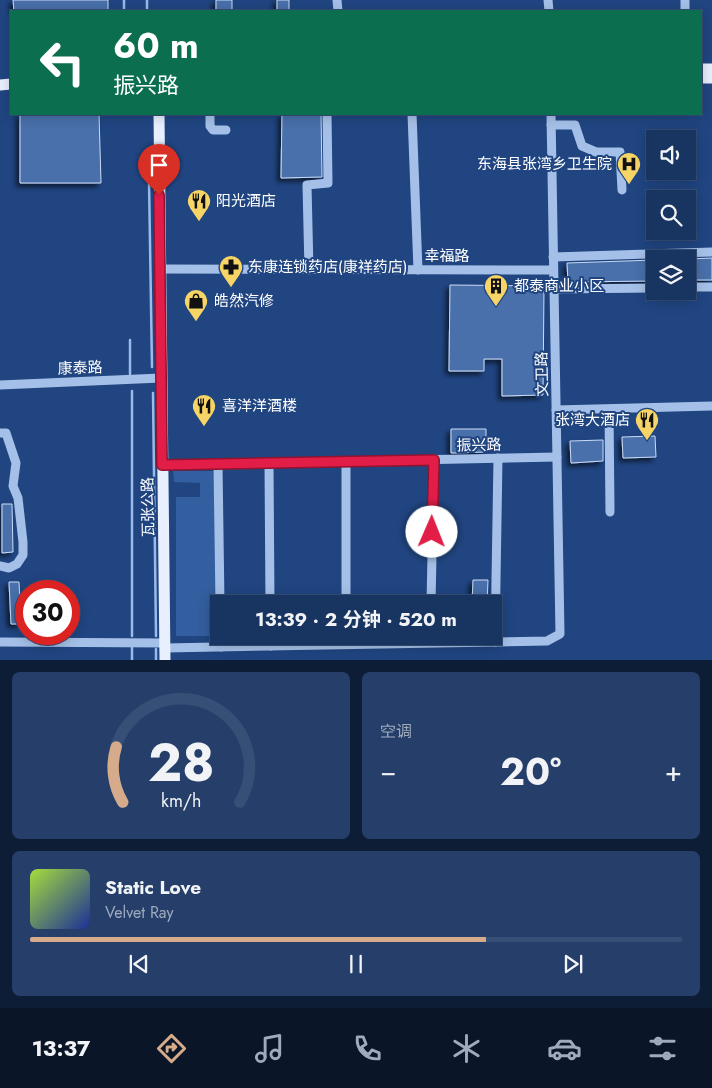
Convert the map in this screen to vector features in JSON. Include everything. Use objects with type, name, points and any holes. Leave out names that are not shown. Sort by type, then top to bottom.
[{"type":"main road","name":"瓦张公路","points":[[159,115],[165,660]]},
{"type":"street","points":[[210,115],[210,126],[213,130],[226,130]]},
{"type":"street","points":[[309,270],[307,185],[328,183],[327,115]]},
{"type":"street","points":[[412,115],[418,270]]},
{"type":"street","name":"文卫路","points":[[502,642],[547,640],[560,634],[550,115]]},
{"type":"street","points":[[551,125],[575,126],[582,146],[596,152],[620,152],[622,190]]},
{"type":"street","points":[[553,257],[712,252]]},
{"type":"street","name":"幸福路","points":[[160,270],[553,270]]},
{"type":"street","points":[[696,288],[712,287]]},
{"type":"street","points":[[554,288],[646,288]]},
{"type":"street","name":"康泰路","points":[[0,385],[161,378]]},
{"type":"street","points":[[556,410],[712,406]]},
{"type":"street","points":[[609,410],[610,512]]},
{"type":"street","points":[[0,432],[6,434],[16,463],[13,486],[18,498],[23,555],[17,564],[9,568],[0,566]]},
{"type":"street","name":"振兴路","points":[[162,465],[557,457]]},
{"type":"street","points":[[496,595],[498,458]]},
{"type":"street","points":[[431,595],[434,460]]},
{"type":"street","points":[[346,461],[346,595]]},
{"type":"street","points":[[269,463],[270,595]]},
{"type":"street","points":[[218,464],[220,595]]},
{"type":"street","points":[[0,642],[221,647],[284,645]]},
{"type":"shaded area","points":[[173,471],[216,471],[216,595],[210,595],[210,636],[176,636],[176,497],[200,497],[200,483],[174,482]]},
{"type":"building","points":[[13,0],[108,0],[108,10],[14,10]]},
{"type":"building","points":[[216,0],[232,0],[232,10],[216,10]]},
{"type":"building","points":[[277,0],[289,0],[289,10],[277,10]]},
{"type":"building","points":[[20,115],[99,115],[101,183],[20,183]]},
{"type":"building","points":[[282,115],[321,115],[322,177],[281,178]]},
{"type":"building","points":[[712,258],[712,280],[696,280],[696,259]]},
{"type":"building","points":[[646,260],[646,281],[568,282],[567,263]]},
{"type":"building","name":"都泰商业小区","points":[[450,285],[544,286],[543,395],[502,396],[502,359],[484,359],[484,371],[449,371]]},
{"type":"building","points":[[451,429],[486,429],[486,452],[451,453]]},
{"type":"building","points":[[655,436],[656,457],[623,458],[622,437]]},
{"type":"building","points":[[603,440],[603,461],[571,463],[570,441]]},
{"type":"building","points":[[2,504],[12,504],[13,552],[2,553]]},
{"type":"building","points":[[473,580],[488,580],[487,595],[472,595]]},
{"type":"building","points":[[9,582],[15,582],[15,624],[11,624]]},
{"type":"waterway","points":[[124,0],[124,10]]},
{"type":"waterway","points":[[147,0],[147,10]]},
{"type":"waterway","points":[[149,180],[152,367]]},
{"type":"waterway","points":[[130,340],[130,374]]},
{"type":"waterway","points":[[132,391],[132,636]]},
{"type":"waterway","points":[[153,393],[156,636]]},
{"type":"waterway","points":[[132,646],[132,660]]},
{"type":"waterway","points":[[156,649],[156,660]]},
{"type":"place","name":"东海县张湾乡卫生院","points":[[629,185]]},
{"type":"place","name":"阳光酒店","points":[[199,222]]},
{"type":"place","name":"东康连锁药店(康祥药店)","points":[[231,288]]},
{"type":"place","name":"都泰商业小区","points":[[496,307]]},
{"type":"place","name":"皓然汽修","points":[[196,322]]},
{"type":"place","name":"喜洋洋酒楼","points":[[204,427]]},
{"type":"place","name":"张湾大酒店","points":[[647,441]]},
{"type":"route","points":[[159,195],[162,465],[434,460],[432,532]]}]
